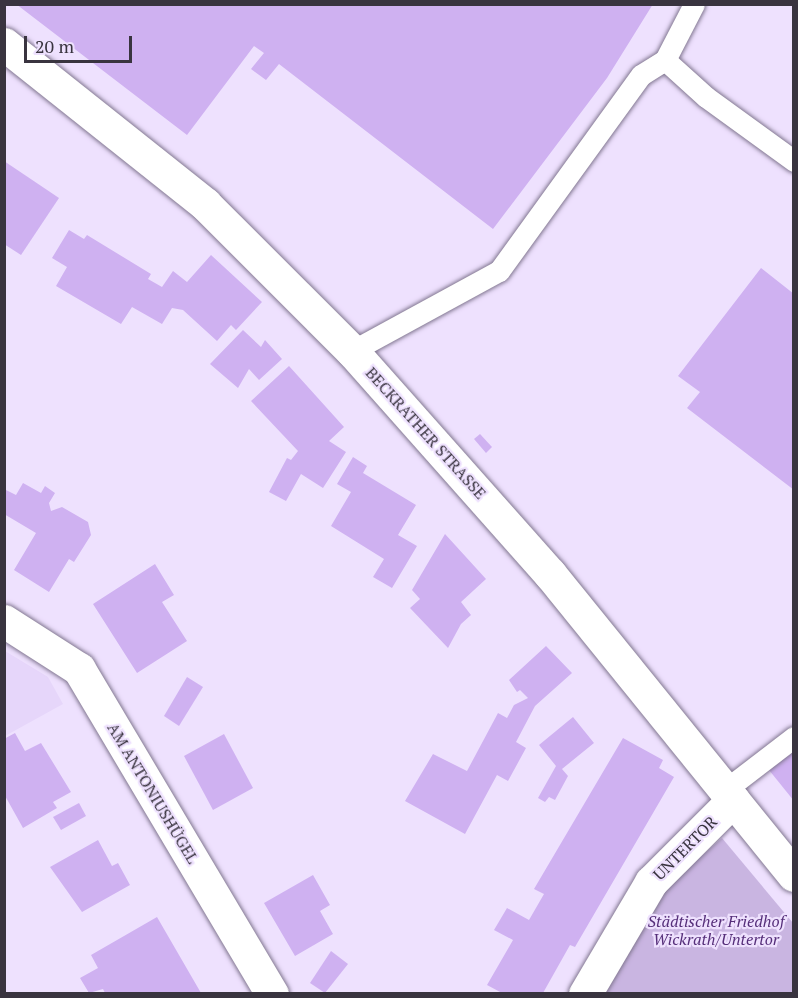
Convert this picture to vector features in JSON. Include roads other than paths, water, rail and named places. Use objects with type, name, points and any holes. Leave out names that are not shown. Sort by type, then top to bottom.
[{"type":"street","name":"BECKRATHER STRASSE","points":[[4,44],[205,204],[351,351],[543,566],[794,875]]},
{"type":"street","name":"AM ANTONIUSHÜGEL","points":[[4,621],[79,669],[272,993]]},
{"type":"street","name":"UNTERTOR","points":[[585,993],[651,882],[729,795]]},
{"type":"lane","points":[[351,351],[499,271],[640,75],[665,60],[694,4]]},
{"type":"lane","points":[[665,60],[705,97],[794,160]]},
{"type":"lane","points":[[729,795],[794,737]]},
{"type":"park label","name":"Städtischer Friedhof Wickrath/Untertor","points":[[716,930]]}]
